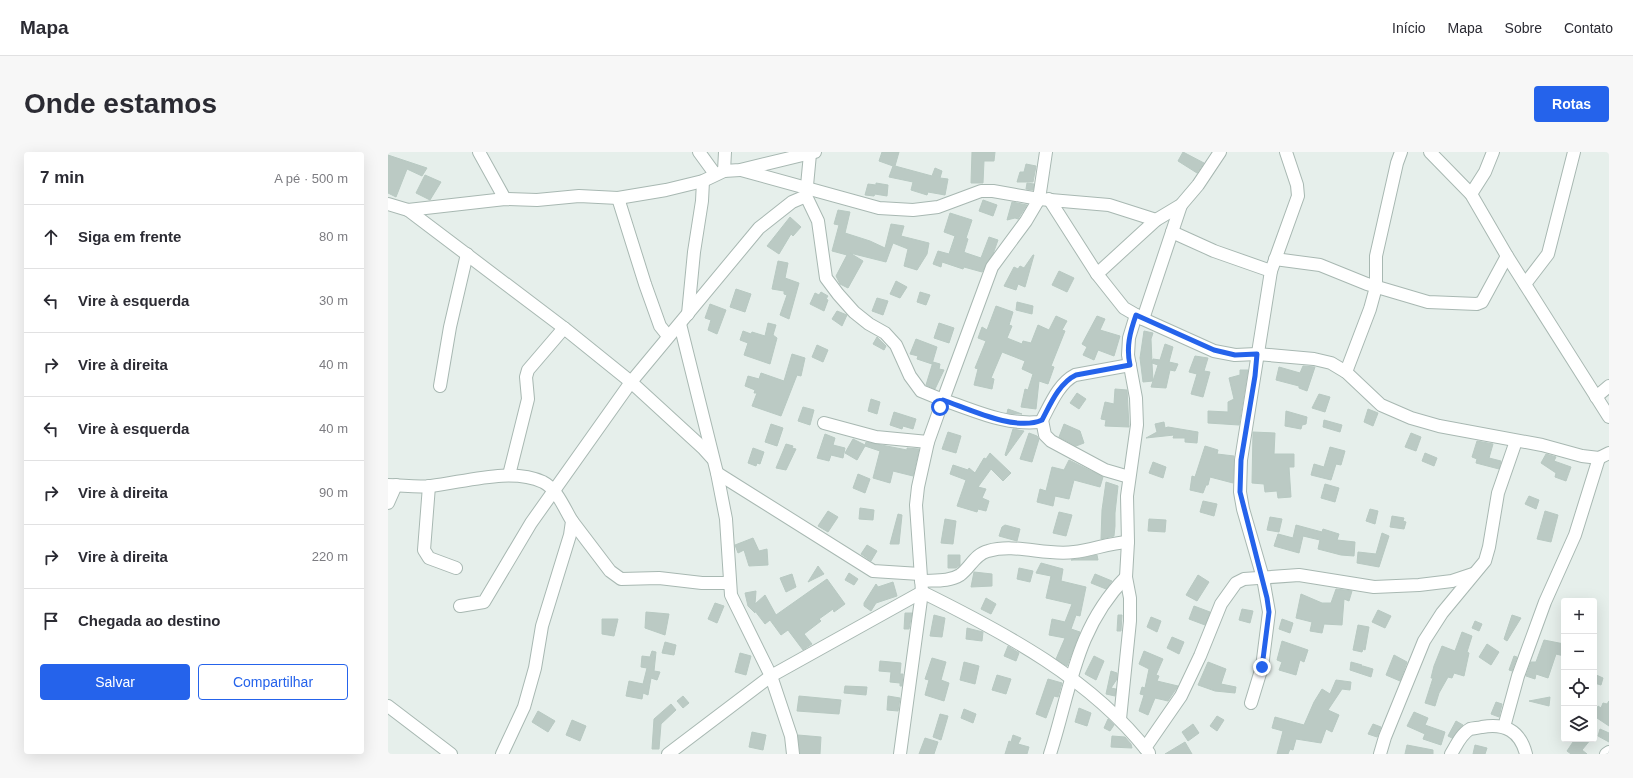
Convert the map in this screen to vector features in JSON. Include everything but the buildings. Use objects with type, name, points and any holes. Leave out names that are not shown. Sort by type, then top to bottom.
[{"type":"street","points":[[480,152],[505,199]]},
{"type":"street","points":[[698,152],[720,172]]},
{"type":"street","points":[[720,172],[725,152]]},
{"type":"street","points":[[900,754],[921,582],[916,505],[928,442],[992,267],[1044,199],[1046,152]]},
{"type":"street","points":[[1097,274],[1156,220],[1181,205],[1198,185],[1220,152]]},
{"type":"street","points":[[1251,703],[1262,667],[1269,612],[1263,578],[1243,509],[1240,492],[1241,460],[1271,271],[1298,196],[1298,185],[1286,152]]},
{"type":"street","points":[[1346,372],[1370,309],[1376,287],[1376,256],[1397,162],[1401,152]]},
{"type":"street","points":[[1430,152],[1471,194],[1507,256],[1609,416]]},
{"type":"street","points":[[1471,194],[1485,172],[1492,152]]},
{"type":"street","points":[[1525,284],[1548,254],[1574,152]]},
{"type":"street","points":[[408,210],[505,199],[536,200],[579,196],[618,198],[666,190],[703,181],[720,172],[740,170],[812,153],[806,192],[818,221],[826,278],[854,312],[869,324],[885,332],[892,341],[921,391],[999,420],[1028,423],[1042,420]]},
{"type":"street","points":[[740,170],[806,192],[879,208],[912,210],[938,208],[981,191],[993,191],[1044,199],[1109,205],[1156,220]]},
{"type":"street","points":[[688,314],[703,181]]},
{"type":"street","points":[[460,606],[484,602],[532,523],[631,382],[759,228],[806,192]]},
{"type":"street","points":[[618,198],[660,326],[668,336]]},
{"type":"street","points":[[1044,199],[1097,274],[1124,308],[1139,317],[1214,350],[1235,355],[1257,354],[1314,359],[1331,363],[1346,372],[1381,405],[1411,418],[1439,426],[1542,445],[1582,456],[1604,456],[1575,535],[1545,602],[1518,676],[1504,727]]},
{"type":"street","points":[[388,204],[408,210],[564,328],[631,382],[703,448],[714,460]]},
{"type":"street","points":[[1120,719],[1130,621],[1130,598],[1126,577],[1128,542],[1127,496],[1137,425],[1136,398],[1128,355],[1129,338],[1139,317],[1181,205]]},
{"type":"street","points":[[1172,232],[1214,251],[1271,271]]},
{"type":"street","points":[[440,386],[450,327],[467,254]]},
{"type":"street","points":[[1275,259],[1320,265],[1376,287],[1428,302],[1477,304],[1482,302],[1507,256]]},
{"type":"street","points":[[680,324],[714,460],[726,519],[730,551],[729,583],[731,595],[771,676],[792,736],[793,754]]},
{"type":"street","points":[[509,475],[528,399],[526,377],[528,370],[564,328]]},
{"type":"street","points":[[1129,477],[1105,470],[1051,441],[1045,435],[1042,420],[1055,396],[1068,379],[1076,375],[1130,365]]},
{"type":"street","points":[[1596,397],[1609,386]]},
{"type":"street","points":[[824,423],[876,437],[928,442]]},
{"type":"street","points":[[1380,754],[1385,737],[1424,641],[1442,613],[1485,561],[1489,547],[1498,493],[1516,441]]},
{"type":"street","points":[[717,473],[873,571],[921,582],[950,579],[961,574],[975,559],[987,551],[1012,548],[1073,552],[1113,543],[1128,542]]},
{"type":"street","points":[[388,503],[392,485],[429,486],[509,475],[531,478],[544,482],[554,491],[572,521],[610,571],[621,579],[658,578],[702,583],[729,583]]},
{"type":"street","points":[[429,486],[424,550],[429,558],[456,568]]},
{"type":"street","points":[[502,754],[524,707],[535,668],[542,626],[570,535],[572,521]]},
{"type":"street","points":[[921,582],[1063,671],[1120,719],[1148,751],[1180,696],[1200,656],[1221,604],[1236,583],[1244,579],[1300,575],[1374,587],[1446,582],[1474,574]]},
{"type":"street","points":[[1050,754],[1061,722],[1075,663],[1094,619],[1115,588],[1126,577]]},
{"type":"street","points":[[668,754],[771,676],[921,582]]},
{"type":"street","points":[[388,706],[451,754]]},
{"type":"street","points":[[1451,754],[1458,740],[1470,729],[1494,725],[1504,727],[1516,735],[1523,742],[1526,754]]},
{"type":"route","points":[[940,407],[943,400],[986,414],[999,420],[1028,423],[1039,422],[1042,420],[1055,396],[1068,379],[1076,375],[1130,365],[1128,355],[1129,338],[1136,315],[1214,350],[1235,355],[1257,354],[1255,376],[1241,460],[1240,492],[1243,509],[1263,578],[1269,612],[1262,667]]}]
